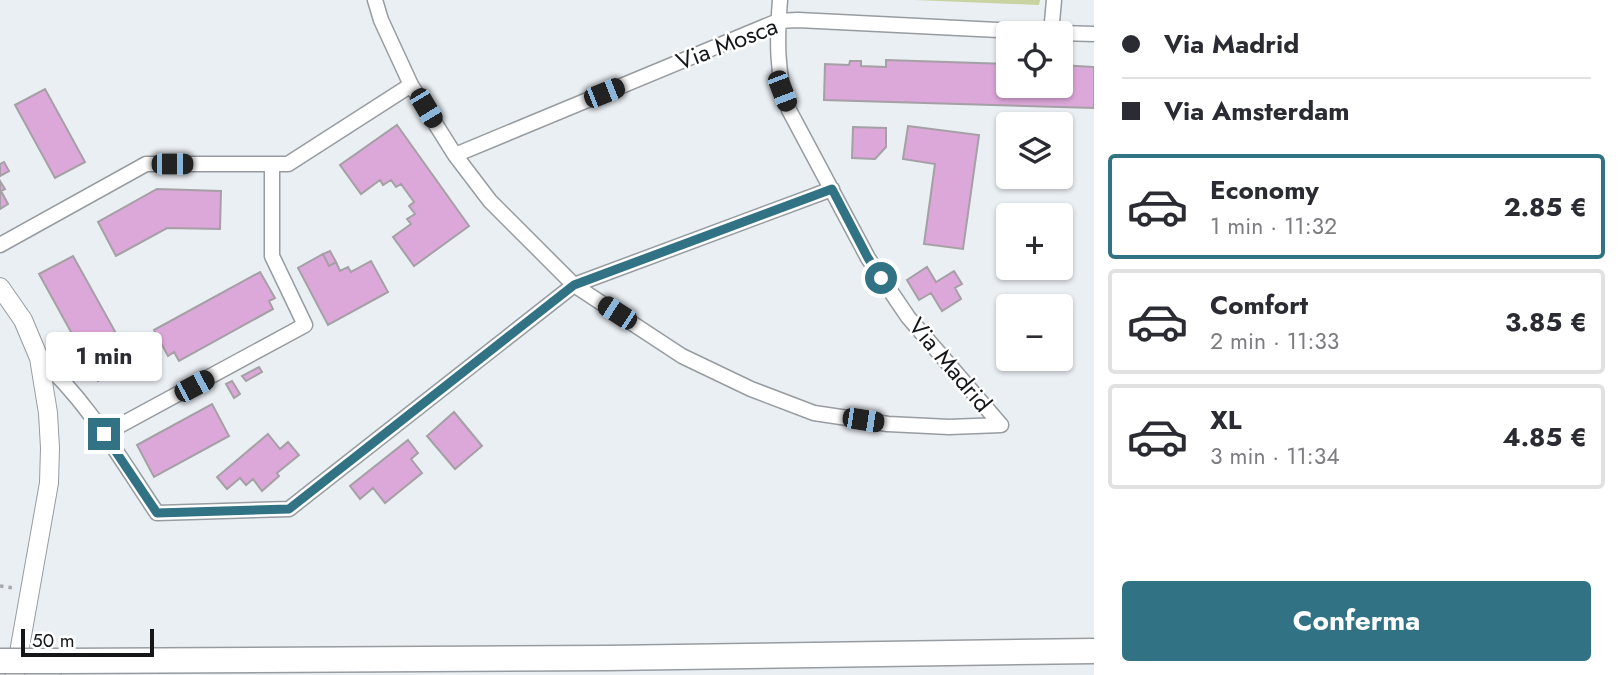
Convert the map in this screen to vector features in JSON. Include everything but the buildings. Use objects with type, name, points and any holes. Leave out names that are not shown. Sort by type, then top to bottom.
[{"type":"highway","points":[[0,661],[608,658],[1094,651]]},
{"type":"street","points":[[375,0],[381,20],[411,85],[455,155],[490,201],[574,285]]},
{"type":"street","name":"Via Madrid","points":[[574,285],[682,356],[751,389],[814,413],[888,424],[949,427],[1001,425],[908,317],[868,258],[789,110],[782,91],[780,70],[780,0]]},
{"type":"street","points":[[1052,21],[1054,0]]},
{"type":"street","name":"Via Mosca","points":[[455,155],[778,21],[996,30]]},
{"type":"street","name":"Via Mosca","points":[[1073,33],[1094,34]]},
{"type":"street","points":[[0,245],[146,164],[288,164],[411,85]]},
{"type":"street","points":[[104,434],[306,325],[272,256],[272,164]]},
{"type":"street","points":[[39,358],[75,393],[157,513],[289,509],[574,285],[832,189]]},
{"type":"street","points":[[0,287],[23,320],[39,358],[48,413],[50,448],[49,483],[15,675]]},
{"type":"green space","points":[[914,0],[1040,0],[1039,5]]},
{"type":"route","points":[[104,434],[157,513],[289,509],[574,285],[832,189],[881,278]]}]
